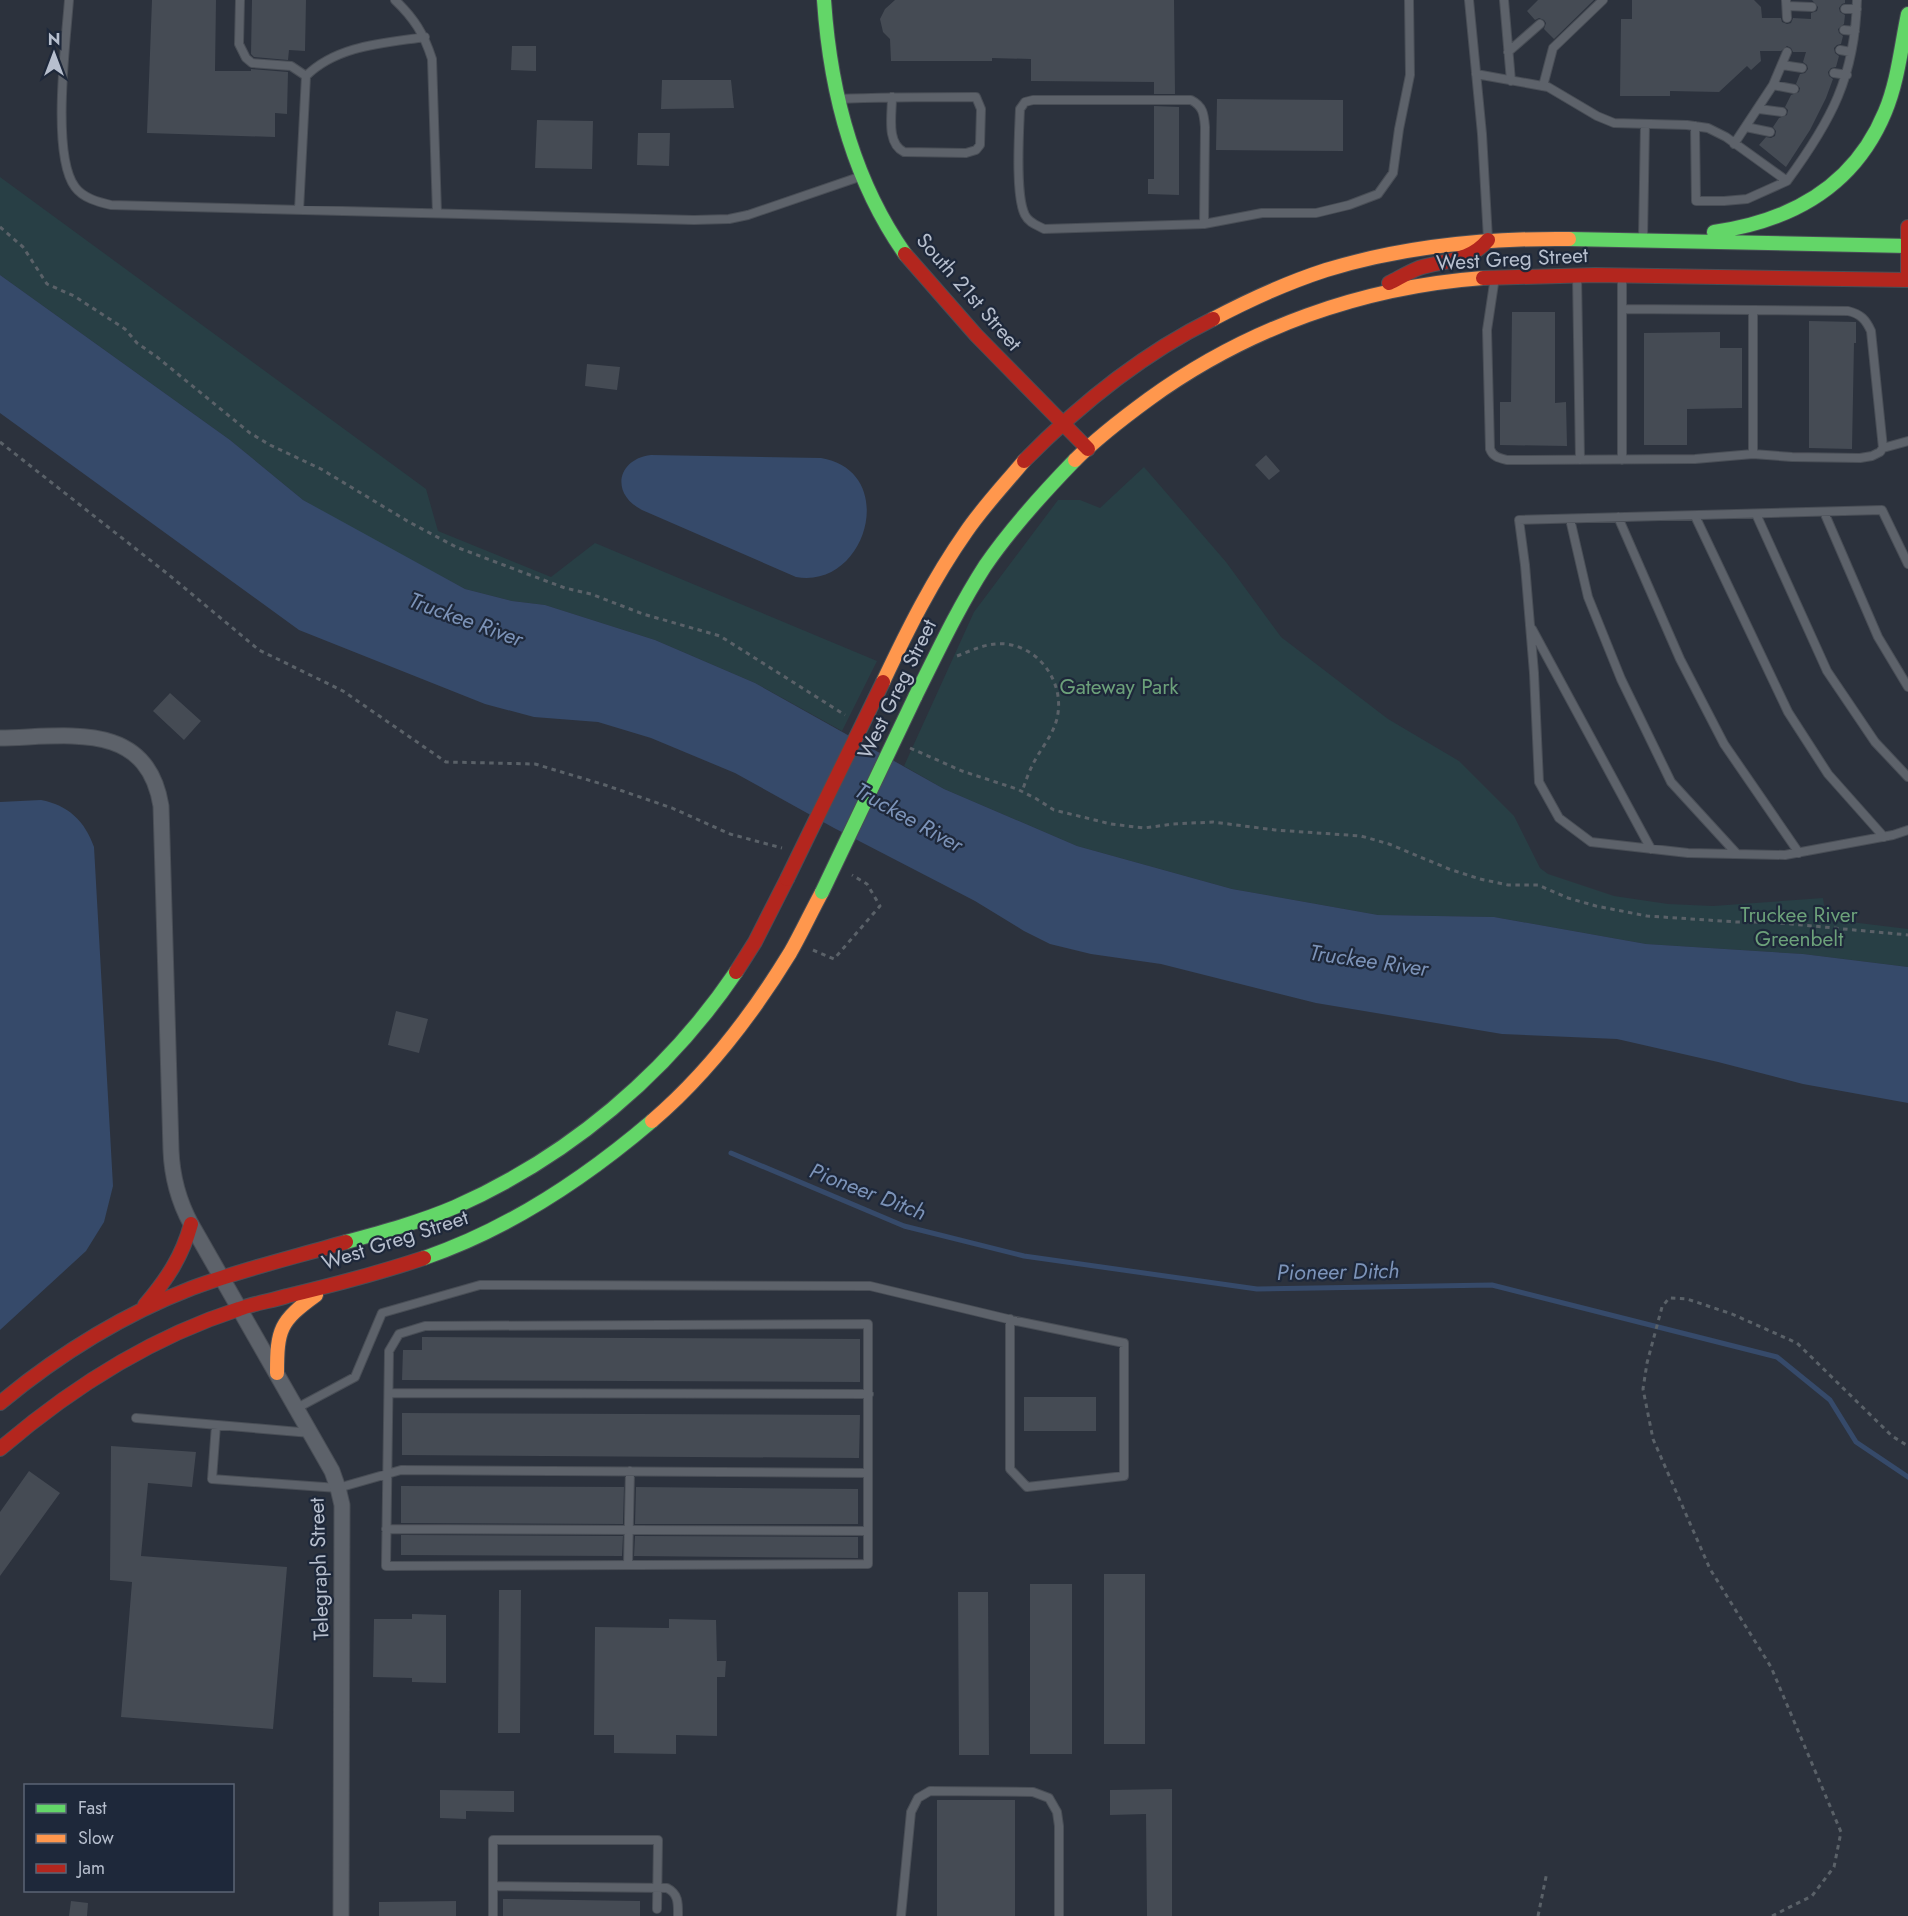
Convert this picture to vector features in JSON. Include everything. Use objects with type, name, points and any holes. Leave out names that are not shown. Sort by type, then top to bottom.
[{"type":"main road","name":"South 21st Street","points":[[824,0],[827,42],[840,114],[864,176],[893,235],[915,266],[991,351],[1088,449]]},
{"type":"main road","points":[[1643,241],[1750,227],[1778,218],[1806,203],[1835,182],[1856,159],[1885,113],[1893,89],[1908,14]]},
{"type":"main road","points":[[1908,227],[1908,279]]},
{"type":"main road","points":[[1353,300],[1421,267],[1460,260],[1477,254],[1488,240]]},
{"type":"main road","name":"West Greg Street","points":[[0,1403],[21,1385],[69,1352],[102,1331],[141,1311],[221,1277],[406,1225],[448,1210],[493,1188],[558,1150],[623,1100],[687,1036],[710,1009],[745,958],[765,923],[924,601],[972,525],[1008,479],[1062,424],[1096,395],[1157,351],[1205,322],[1294,281],[1360,260],[1427,247],[1488,240],[1908,246]]},
{"type":"main road","name":"West Greg Street","points":[[0,1449],[52,1406],[105,1371],[174,1334],[239,1309],[420,1258],[466,1241],[535,1206],[606,1159],[672,1103],[712,1063],[742,1027],[795,944],[960,608],[998,548],[1045,491],[1116,424],[1152,397],[1211,359],[1277,326],[1313,312],[1353,300],[1429,283],[1496,276],[1577,275],[1908,279]]},
{"type":"main road","points":[[141,1311],[177,1265],[191,1224]]},
{"type":"main road","points":[[277,1373],[276,1342],[281,1323],[291,1312],[331,1284]]},
{"type":"street","name":"Telegraph Street","points":[[0,738],[79,736],[105,739],[117,743],[138,758],[154,780],[161,806],[172,1166],[178,1196],[191,1224],[332,1471],[342,1505],[341,1916]]},
{"type":"lane","points":[[69,0],[61,102],[62,139],[67,171],[75,187],[97,202],[111,205],[729,219],[748,215],[864,176]]},
{"type":"lane","points":[[240,0],[240,44],[246,58],[252,63],[291,66],[306,76]]},
{"type":"lane","points":[[395,0],[411,15],[425,37],[432,59],[437,213]]},
{"type":"lane","points":[[1204,224],[1204,112],[1199,104],[1191,100],[1033,100],[1025,102],[1020,110],[1020,199],[1025,215],[1032,223],[1044,229],[1204,224],[1262,213],[1316,213],[1349,206],[1378,194],[1394,173],[1410,75],[1409,0]]},
{"type":"lane","points":[[1469,0],[1488,240]]},
{"type":"lane","points":[[1504,0],[1511,81]]},
{"type":"lane","points":[[1542,86],[1553,48],[1603,0]]},
{"type":"lane","points":[[1695,126],[1696,201],[1747,199],[1787,181],[1816,141],[1838,97],[1851,52],[1857,0]]},
{"type":"lane","points":[[1787,18],[1787,3],[1812,7]]},
{"type":"lane","points":[[1845,9],[1857,9]]},
{"type":"lane","points":[[1508,52],[1540,24]]},
{"type":"lane","points":[[1844,30],[1855,31]]},
{"type":"lane","points":[[299,210],[306,76],[317,65],[333,57],[372,45],[425,37]]},
{"type":"lane","points":[[1840,50],[1851,52]]},
{"type":"lane","points":[[1734,144],[1773,86],[1787,52]]},
{"type":"lane","points":[[1782,65],[1802,68]]},
{"type":"lane","points":[[1476,74],[1548,87],[1597,116],[1614,123],[1708,128],[1787,181]]},
{"type":"lane","points":[[1834,74],[1846,75]]},
{"type":"lane","points":[[1773,86],[1794,89]]},
{"type":"lane","points":[[1827,95],[1838,97]]},
{"type":"lane","points":[[837,99],[892,97],[975,97],[981,108],[980,145],[976,150],[966,153],[904,152],[898,149],[892,141],[892,97]]},
{"type":"lane","points":[[1759,109],[1782,112]]},
{"type":"lane","points":[[1818,117],[1829,117]]},
{"type":"lane","points":[[1643,241],[1645,124]]},
{"type":"lane","points":[[1746,127],[1770,132]]},
{"type":"lane","points":[[1805,138],[1816,141]]},
{"type":"lane","points":[[1577,275],[1580,460]]},
{"type":"lane","points":[[1496,276],[1487,330],[1490,449],[1492,454],[1506,460],[1695,459],[1753,454],[1860,458],[1872,456],[1883,448],[1908,441]]},
{"type":"lane","points":[[1622,276],[1622,460]]},
{"type":"lane","points":[[1622,309],[1848,311],[1858,313],[1867,322],[1871,331],[1883,448]]},
{"type":"lane","points":[[1753,310],[1753,454]]},
{"type":"lane","points":[[1908,564],[1882,510],[1519,520],[1530,625],[1539,782],[1559,818],[1591,842],[1688,853],[1785,855],[1884,837],[1908,830]]},
{"type":"lane","points":[[1824,512],[1878,637],[1908,687]]},
{"type":"lane","points":[[1756,514],[1827,671],[1875,742],[1908,777]]},
{"type":"lane","points":[[1695,516],[1788,712],[1828,774],[1884,837]]},
{"type":"lane","points":[[1618,517],[1680,659],[1724,744],[1799,853]]},
{"type":"lane","points":[[1570,519],[1588,597],[1621,679],[1671,782],[1737,854]]},
{"type":"lane","points":[[1530,625],[1652,849]]},
{"type":"lane","points":[[297,1408],[355,1377],[382,1312],[480,1285],[870,1286],[1124,1343],[1124,1476],[1027,1487],[1010,1469],[1010,1319]]},
{"type":"lane","points":[[868,1324],[869,1394],[868,1564],[386,1566],[389,1351],[399,1334],[425,1326],[868,1324]]},
{"type":"lane","points":[[389,1393],[869,1394]]},
{"type":"lane","points":[[136,1418],[310,1433]]},
{"type":"lane","points":[[216,1425],[212,1479],[338,1488],[401,1470],[868,1473]]},
{"type":"lane","points":[[628,1565],[630,1471]]},
{"type":"lane","points":[[386,1529],[868,1530]]},
{"type":"lane","points":[[901,1916],[911,1812],[918,1798],[930,1791],[1033,1792],[1049,1798],[1057,1812],[1059,1826],[1059,1916]]},
{"type":"lane","points":[[493,1916],[493,1840],[658,1840],[657,1909]]},
{"type":"lane","points":[[493,1886],[667,1888],[674,1891],[678,1900],[678,1916]]},
{"type":"path","points":[[0,442],[169,575],[259,650],[343,691],[446,762],[535,764],[672,808],[730,834],[759,842]]},
{"type":"path","points":[[953,657],[985,645],[1004,643],[1025,650],[1041,661],[1050,672],[1057,690],[1058,713],[1053,731],[1032,765],[1022,792]]},
{"type":"path","points":[[1772,1916],[1812,1896],[1834,1867],[1841,1832],[1771,1668],[1710,1569],[1653,1439],[1643,1389],[1647,1363],[1662,1307],[1669,1298],[1688,1299],[1732,1314],[1797,1343],[1892,1436],[1908,1446]]},
{"type":"path","points":[[1538,1916],[1546,1872]]},
{"type":"green space","points":[[0,177],[426,489],[438,531],[551,577],[595,543],[877,661],[842,731],[755,683],[655,640],[545,605],[512,601],[465,589],[303,500],[230,440],[0,275]]},
{"type":"green space","name":"Gateway Park","points":[[1144,467],[1226,562],[1281,637],[1388,719],[1459,761],[1514,816],[1540,868],[1548,874],[1614,896],[1668,904],[1713,906],[1823,898],[1826,919],[1908,929],[1908,967],[1803,954],[1646,944],[1494,917],[1378,915],[1232,889],[1077,846],[944,789],[904,766],[974,612],[1058,500],[1080,500],[1100,508]]},
{"type":"water","name":"Truckee River","points":[[0,275],[230,440],[303,500],[465,589],[512,601],[545,605],[655,640],[755,683],[944,789],[1077,846],[1232,889],[1378,915],[1494,917],[1646,944],[1803,954],[1908,967],[1908,1103],[1803,1084],[1617,1039],[1502,1034],[1316,1003],[1161,964],[1091,954],[1050,944],[975,901],[834,828],[735,773],[651,738],[598,722],[534,717],[485,704],[299,630],[0,413]]},
{"type":"water","points":[[651,455],[821,458],[846,467],[860,484],[867,505],[865,527],[856,548],[841,566],[821,576],[796,577],[642,510],[632,503],[622,487],[625,470],[631,463]]},
{"type":"water","points":[[41,800],[51,802],[74,816],[86,829],[94,847],[113,1186],[104,1222],[86,1251],[0,1330],[0,802]]},
{"type":"building","points":[[152,0],[216,0],[215,71],[251,71],[251,69],[288,72],[287,114],[275,113],[275,137],[147,133]]},
{"type":"building","points":[[252,0],[306,0],[305,51],[289,50],[288,60],[254,57],[251,54]]},
{"type":"building","points":[[895,0],[1174,0],[1175,94],[1154,94],[1154,82],[1031,81],[1031,59],[891,61],[890,39],[883,32],[880,19],[885,9]]},
{"type":"building","points":[[1538,0],[1594,0],[1554,39],[1544,29],[1546,23],[1544,20],[1539,18],[1535,20],[1527,11]]},
{"type":"building","points":[[1632,0],[1754,0],[1761,7],[1762,18],[1781,18],[1782,22],[1787,24],[1791,23],[1793,18],[1811,19],[1811,13],[1817,11],[1818,7],[1812,0],[1845,0],[1839,8],[1840,12],[1845,15],[1844,24],[1838,29],[1843,36],[1841,44],[1834,48],[1835,53],[1839,56],[1836,67],[1831,68],[1828,72],[1833,79],[1810,130],[1786,167],[1759,145],[1766,137],[1775,136],[1776,131],[1773,127],[1779,118],[1787,115],[1788,110],[1785,107],[1791,95],[1799,92],[1800,88],[1796,84],[1800,74],[1805,73],[1808,69],[1803,62],[1806,52],[1793,52],[1787,46],[1781,51],[1760,51],[1761,61],[1751,70],[1747,66],[1719,92],[1670,91],[1670,96],[1620,96],[1621,19],[1632,19]]},
{"type":"building","points":[[512,46],[536,46],[536,71],[511,70]]},
{"type":"building","points":[[662,80],[731,80],[734,108],[661,109]]},
{"type":"building","points":[[1217,99],[1343,100],[1343,151],[1216,150]]},
{"type":"building","points":[[1154,106],[1179,107],[1179,195],[1148,194],[1148,179],[1154,179]]},
{"type":"building","points":[[537,120],[593,121],[592,169],[535,168]]},
{"type":"building","points":[[638,133],[670,133],[669,166],[637,165]]},
{"type":"building","points":[[1512,312],[1555,312],[1555,403],[1566,402],[1567,446],[1500,445],[1500,402],[1511,402]]},
{"type":"building","points":[[1809,321],[1856,322],[1852,449],[1809,448]]},
{"type":"building","points":[[1720,332],[1720,348],[1742,348],[1742,408],[1687,409],[1687,445],[1644,445],[1644,333]]},
{"type":"building","points":[[587,364],[620,367],[617,390],[585,386]]},
{"type":"building","points":[[1266,455],[1280,471],[1269,480],[1255,465]]},
{"type":"building","points":[[170,693],[201,721],[184,740],[153,711]]},
{"type":"building","points":[[396,1011],[428,1019],[419,1053],[388,1045]]},
{"type":"building","points":[[422,1337],[860,1339],[860,1382],[402,1380],[403,1350],[422,1350]]},
{"type":"building","points":[[1024,1397],[1096,1397],[1096,1431],[1024,1431]]},
{"type":"building","points":[[402,1413],[860,1415],[859,1458],[402,1455]]},
{"type":"building","points":[[111,1446],[196,1452],[192,1487],[148,1483],[141,1556],[287,1567],[273,1729],[121,1717],[132,1582],[110,1580]]},
{"type":"building","points":[[29,1471],[60,1493],[0,1576],[0,1512]]},
{"type":"building","points":[[401,1486],[624,1487],[623,1524],[401,1523]]},
{"type":"building","points":[[636,1487],[858,1489],[858,1524],[635,1524]]},
{"type":"building","points":[[401,1535],[623,1536],[622,1556],[401,1555]]},
{"type":"building","points":[[635,1536],[858,1537],[858,1558],[634,1556]]},
{"type":"building","points":[[1104,1574],[1145,1574],[1145,1744],[1104,1744]]},
{"type":"building","points":[[1030,1584],[1072,1584],[1072,1754],[1030,1754]]},
{"type":"building","points":[[499,1590],[521,1590],[520,1733],[498,1733]]},
{"type":"building","points":[[958,1592],[988,1592],[989,1755],[959,1755]]},
{"type":"building","points":[[412,1614],[446,1615],[446,1683],[412,1682],[412,1678],[373,1677],[374,1619],[412,1619]]},
{"type":"building","points":[[669,1619],[716,1620],[717,1661],[726,1661],[725,1677],[717,1677],[717,1736],[676,1735],[676,1754],[614,1753],[614,1735],[594,1735],[595,1627],[669,1628]]},
{"type":"building","points":[[1172,1789],[1172,1916],[1147,1916],[1146,1814],[1110,1815],[1110,1790]]},
{"type":"building","points":[[440,1790],[514,1791],[514,1812],[466,1811],[466,1819],[440,1818]]},
{"type":"building","points":[[937,1800],[1015,1800],[1015,1916],[937,1916]]},
{"type":"building","points":[[503,1899],[640,1901],[640,1916],[503,1916]]},
{"type":"building","points":[[71,1901],[88,1903],[87,1916],[69,1916]]},
{"type":"building","points":[[456,1901],[456,1916],[379,1916],[379,1902]]},
{"type":"waterway","name":"Pioneer Ditch","points":[[731,1153],[904,1226],[1024,1256],[1257,1289],[1492,1285],[1777,1357],[1830,1400],[1856,1442],[1908,1477]]},
{"type":"traffic: fast","points":[[824,0],[832,67],[847,133],[871,196],[905,254]]},
{"type":"traffic: fast","points":[[1714,232],[1742,227],[1794,209],[1817,196],[1838,180],[1856,161],[1872,138],[1885,112],[1896,76],[1908,14]]},
{"type":"traffic: fast","points":[[1569,239],[1908,246]]},
{"type":"traffic: fast","points":[[915,697],[957,614],[985,566],[1027,511],[1075,460]]},
{"type":"traffic: fast","points":[[822,892],[915,697]]},
{"type":"traffic: fast","points":[[346,1242],[415,1222],[455,1207],[497,1187],[537,1164],[575,1138],[647,1078],[679,1045],[736,972]]},
{"type":"traffic: fast","points":[[424,1258],[486,1233],[516,1217],[600,1163],[652,1121]]},
{"type":"traffic: slow","points":[[1213,319],[1297,280],[1386,255],[1476,242],[1569,239]]},
{"type":"traffic: slow","points":[[1075,460],[1149,399],[1226,351],[1266,332],[1307,315],[1394,291],[1483,278]]},
{"type":"traffic: slow","points":[[883,682],[942,568],[979,514],[1024,461]]},
{"type":"traffic: slow","points":[[652,1121],[710,1064],[744,1021],[790,953],[822,892]]},
{"type":"traffic: slow","points":[[277,1373],[278,1346],[283,1327],[295,1312],[316,1295]]},
{"type":"traffic: jam","points":[[1908,227],[1908,278]]},
{"type":"traffic: jam","points":[[1389,283],[1419,268],[1473,253],[1488,240]]},
{"type":"traffic: jam","points":[[905,254],[976,335],[1088,449]]},
{"type":"traffic: jam","points":[[1483,278],[1595,275],[1908,280]]},
{"type":"traffic: jam","points":[[1024,461],[1112,382],[1161,348],[1213,319]]},
{"type":"traffic: jam","points":[[787,879],[883,682]]},
{"type":"traffic: jam","points":[[736,972],[755,942],[787,879]]},
{"type":"traffic: jam","points":[[145,1305],[173,1267],[191,1224]]},
{"type":"traffic: jam","points":[[0,1403],[68,1353],[116,1324],[166,1299],[230,1275],[346,1242]]},
{"type":"traffic: jam","points":[[0,1449],[83,1386],[112,1367],[174,1335],[245,1307],[424,1258]]},
{"type":"park label","name":"Truckee River Greenbelt","points":[[1799,927]]}]
